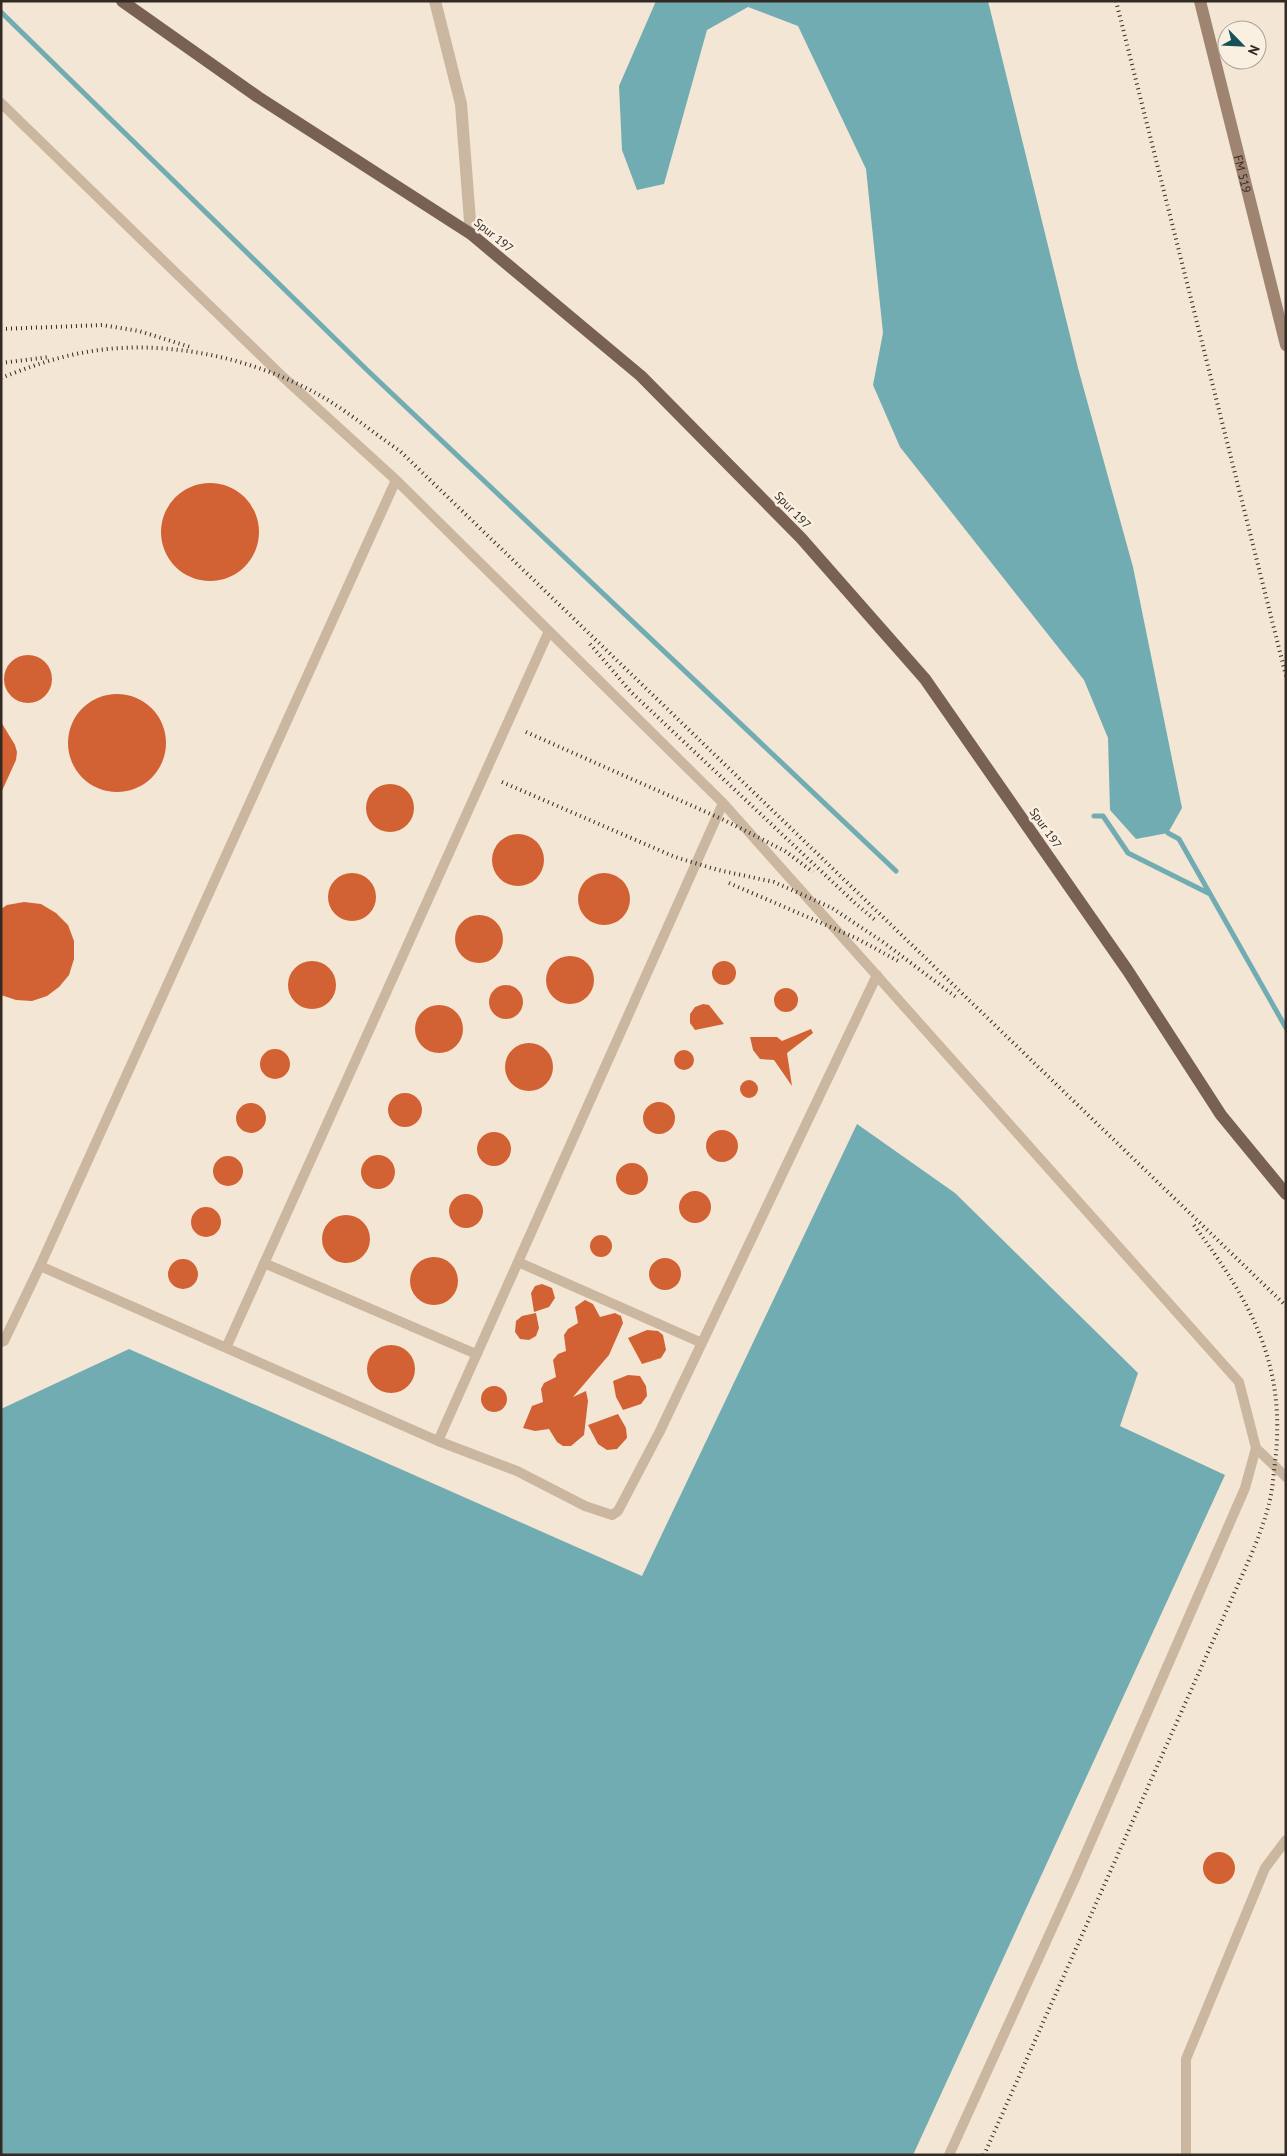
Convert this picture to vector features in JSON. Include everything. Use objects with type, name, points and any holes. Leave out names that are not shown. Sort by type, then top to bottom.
[{"type":"main road","name":"Spur 197","points":[[122,1],[258,97],[472,234],[641,376],[801,538],[925,679],[1128,971],[1221,1115],[1286,1194]]},
{"type":"main road","name":"FM 519","points":[[1200,1],[1286,345]]},
{"type":"street","points":[[435,1],[461,104],[472,234]]},
{"type":"lane","points":[[1,103],[283,377],[396,480],[723,802],[1238,1382],[1256,1448],[1245,1488],[1075,1878],[949,2155]]},
{"type":"lane","points":[[2,1341],[40,1266],[396,480]]},
{"type":"lane","points":[[226,1348],[549,630]]},
{"type":"lane","points":[[438,1441],[723,802]]},
{"type":"lane","points":[[40,1266],[438,1441],[517,1471],[585,1506],[612,1515],[618,1512],[702,1343],[876,975]]},
{"type":"lane","points":[[518,1262],[702,1343]]},
{"type":"lane","points":[[264,1263],[476,1354]]},
{"type":"lane","points":[[1256,1448],[1286,1477]]},
{"type":"lane","points":[[1186,2155],[1186,2059],[1265,1868],[1286,1840]]},
{"type":"water","points":[[656,1],[988,1],[1078,368],[1133,567],[1182,808],[1168,833],[1136,839],[1110,810],[1108,738],[1084,680],[900,447],[873,385],[883,333],[866,169],[798,26],[748,7],[707,30],[664,184],[637,190],[622,150],[619,86]]},
{"type":"water","points":[[857,1124],[955,1193],[1138,1373],[1120,1426],[1225,1475],[913,2155],[1,2155],[1,1409],[129,1349],[642,1576]]},
{"type":"building","points":[[210,483],[229,487],[245,497],[255,513],[259,532],[255,551],[245,567],[229,577],[210,581],[191,577],[175,567],[165,551],[161,532],[165,513],[175,497],[191,487]]},
{"type":"building","points":[[23,655],[33,655],[45,662],[52,674],[52,684],[45,696],[33,703],[23,703],[15,699],[8,692],[4,684],[4,674],[8,666],[15,659]]},
{"type":"building","points":[[117,694],[136,698],[152,708],[162,724],[166,743],[162,762],[152,778],[136,788],[117,792],[98,788],[82,778],[72,762],[68,743],[72,724],[82,708],[98,698]]},
{"type":"building","points":[[1,722],[15,745],[17,752],[16,760],[1,793]]},
{"type":"building","points":[[385,784],[395,784],[407,791],[414,803],[414,813],[407,825],[395,832],[385,832],[377,828],[370,821],[366,813],[366,803],[370,795],[377,788]]},
{"type":"building","points":[[518,834],[528,836],[536,842],[542,850],[544,860],[542,870],[536,878],[528,884],[518,886],[508,884],[500,878],[494,870],[492,860],[494,850],[500,842],[508,836]]},
{"type":"building","points":[[347,873],[357,873],[369,880],[376,892],[376,902],[369,914],[357,921],[347,921],[339,917],[332,910],[328,902],[328,892],[332,884],[339,877]]},
{"type":"building","points":[[604,873],[614,875],[622,881],[628,889],[630,899],[628,909],[622,917],[614,923],[604,925],[594,923],[586,917],[580,909],[578,899],[580,889],[586,881],[594,875]]},
{"type":"building","points":[[24,902],[41,904],[56,913],[68,925],[74,941],[74,959],[69,975],[59,987],[47,996],[32,1001],[16,1000],[1,995],[1,909],[7,905]]},
{"type":"building","points":[[474,915],[484,915],[496,922],[503,934],[503,944],[496,956],[484,963],[474,963],[466,959],[459,952],[455,944],[455,934],[459,926],[466,919]]},
{"type":"building","points":[[565,956],[575,956],[587,963],[594,975],[594,985],[587,997],[575,1004],[565,1004],[557,1000],[550,993],[546,985],[546,975],[550,967],[557,960]]},
{"type":"building","points":[[307,961],[317,961],[329,968],[336,980],[336,990],[329,1002],[317,1009],[307,1009],[299,1005],[292,998],[288,990],[288,980],[292,972],[299,965]]},
{"type":"building","points":[[724,961],[733,964],[736,973],[733,982],[724,985],[715,982],[712,973],[715,964]]},
{"type":"building","points":[[506,985],[513,986],[518,990],[522,995],[522,1009],[518,1014],[513,1018],[506,1019],[499,1018],[494,1014],[490,1009],[489,1002],[490,995],[494,990],[499,986]]},
{"type":"building","points":[[786,988],[794,992],[798,1000],[794,1008],[786,1012],[778,1008],[774,1000],[778,992]]},
{"type":"building","points":[[703,1004],[709,1005],[724,1024],[695,1030],[690,1023],[690,1014],[695,1007]]},
{"type":"building","points":[[434,1005],[444,1005],[456,1012],[463,1024],[463,1034],[456,1046],[444,1053],[434,1053],[426,1049],[419,1042],[415,1034],[415,1024],[419,1016],[426,1009]]},
{"type":"building","points":[[811,1029],[813,1033],[787,1053],[792,1086],[774,1060],[760,1059],[753,1050],[750,1037],[777,1037],[782,1041]]},
{"type":"building","points":[[524,1043],[534,1043],[546,1050],[553,1062],[553,1072],[546,1084],[534,1091],[524,1091],[516,1087],[509,1080],[505,1072],[505,1062],[509,1054],[516,1047]]},
{"type":"building","points":[[275,1049],[285,1054],[290,1064],[285,1074],[275,1079],[265,1074],[260,1064],[265,1054]]},
{"type":"building","points":[[680,1050],[688,1050],[694,1056],[694,1064],[688,1070],[680,1070],[674,1064],[674,1056]]},
{"type":"building","points":[[745,1080],[753,1080],[758,1085],[756,1096],[745,1098],[740,1093],[740,1085]]},
{"type":"building","points":[[405,1093],[412,1094],[417,1098],[421,1103],[421,1117],[417,1122],[412,1126],[405,1127],[398,1126],[393,1122],[389,1117],[388,1110],[389,1103],[393,1098],[398,1094]]},
{"type":"building","points":[[659,1102],[665,1103],[670,1107],[674,1112],[674,1124],[670,1129],[665,1133],[659,1134],[653,1133],[648,1129],[644,1124],[643,1118],[644,1112],[648,1107],[653,1103]]},
{"type":"building","points":[[251,1103],[261,1108],[266,1118],[261,1128],[251,1133],[241,1128],[236,1118],[241,1108]]},
{"type":"building","points":[[722,1130],[728,1131],[733,1135],[737,1140],[737,1152],[733,1157],[728,1161],[722,1162],[716,1161],[711,1157],[707,1152],[706,1146],[707,1140],[711,1135],[716,1131]]},
{"type":"building","points":[[494,1132],[501,1133],[506,1137],[510,1142],[510,1156],[506,1161],[501,1165],[494,1166],[487,1165],[482,1161],[478,1156],[477,1149],[478,1142],[482,1137],[487,1133]]},
{"type":"building","points":[[378,1155],[390,1160],[395,1172],[390,1184],[378,1189],[366,1184],[361,1172],[366,1160]]},
{"type":"building","points":[[228,1156],[238,1161],[243,1171],[238,1181],[228,1186],[218,1181],[213,1171],[218,1161]]},
{"type":"building","points":[[632,1163],[638,1164],[643,1168],[647,1173],[647,1185],[643,1190],[638,1194],[632,1195],[626,1194],[621,1190],[617,1185],[616,1179],[617,1173],[621,1168],[626,1164]]},
{"type":"building","points":[[695,1191],[701,1192],[706,1196],[710,1201],[710,1213],[706,1218],[701,1222],[695,1223],[689,1222],[684,1218],[680,1213],[679,1207],[680,1201],[684,1196],[689,1192]]},
{"type":"building","points":[[466,1194],[478,1199],[483,1211],[478,1223],[466,1228],[454,1223],[449,1211],[454,1199]]},
{"type":"building","points":[[206,1207],[216,1212],[221,1222],[216,1232],[206,1237],[196,1232],[191,1222],[196,1212]]},
{"type":"building","points":[[341,1215],[351,1215],[363,1222],[370,1234],[370,1244],[363,1256],[351,1263],[341,1263],[333,1259],[326,1252],[322,1244],[322,1234],[326,1226],[333,1219]]},
{"type":"building","points":[[601,1235],[609,1238],[612,1246],[609,1254],[601,1257],[593,1254],[590,1246],[593,1238]]},
{"type":"building","points":[[429,1257],[439,1257],[451,1264],[458,1276],[458,1286],[451,1298],[439,1305],[429,1305],[421,1301],[414,1294],[410,1286],[410,1276],[414,1268],[421,1261]]},
{"type":"building","points":[[665,1258],[671,1259],[676,1263],[680,1268],[680,1280],[676,1285],[671,1289],[665,1290],[659,1289],[654,1285],[650,1280],[649,1274],[650,1268],[654,1263],[659,1259]]},
{"type":"building","points":[[183,1259],[193,1264],[198,1274],[193,1284],[183,1289],[173,1284],[168,1274],[173,1264]]},
{"type":"building","points":[[542,1284],[552,1288],[555,1298],[549,1307],[534,1312],[531,1293],[535,1286]]},
{"type":"building","points":[[585,1300],[593,1304],[600,1317],[615,1313],[621,1316],[623,1323],[609,1355],[573,1397],[586,1391],[588,1401],[584,1435],[571,1446],[563,1446],[557,1442],[549,1429],[535,1431],[523,1428],[532,1406],[543,1402],[541,1389],[544,1383],[556,1377],[553,1360],[558,1354],[566,1351],[564,1335],[568,1329],[578,1323],[575,1307]]},
{"type":"building","points":[[536,1313],[539,1328],[536,1336],[529,1340],[520,1339],[515,1332],[516,1321],[522,1316]]},
{"type":"building","points":[[647,1330],[658,1331],[663,1335],[666,1350],[661,1358],[642,1364],[628,1338]]},
{"type":"building","points":[[386,1345],[396,1345],[408,1352],[415,1364],[415,1374],[408,1386],[396,1393],[386,1393],[378,1389],[371,1382],[367,1374],[367,1364],[371,1356],[378,1349]]},
{"type":"building","points":[[628,1375],[640,1376],[646,1386],[647,1396],[641,1404],[623,1410],[616,1397],[613,1381]]},
{"type":"building","points":[[494,1386],[503,1390],[507,1399],[503,1408],[494,1412],[485,1408],[481,1399],[485,1390]]},
{"type":"building","points":[[618,1414],[626,1428],[627,1438],[617,1449],[607,1450],[598,1444],[588,1425]]},
{"type":"building","points":[[1219,1852],[1225,1853],[1230,1857],[1234,1862],[1234,1874],[1230,1879],[1225,1883],[1219,1884],[1213,1883],[1208,1879],[1204,1874],[1203,1868],[1204,1862],[1208,1857],[1213,1853]]},
{"type":"waterway","points":[[1,12],[367,370],[896,871]]},
{"type":"waterway","points":[[1094,816],[1103,816],[1128,853],[1210,894]]},
{"type":"waterway","points":[[1168,833],[1179,839],[1286,1028]]},
{"type":"railway","points":[[1116,1],[1286,676]]},
{"type":"railway","points":[[1,329],[102,325],[139,331],[190,347]]},
{"type":"railway","points":[[1,378],[61,358],[111,349],[175,349],[207,354],[239,362],[299,384],[326,399],[400,451],[1286,1306]]},
{"type":"railway","points":[[1,363],[49,357]]},
{"type":"railway","points":[[590,644],[631,692],[875,920]]},
{"type":"railway","points":[[526,732],[724,820],[785,851],[813,872]]},
{"type":"railway","points":[[502,782],[675,857],[718,870],[774,882],[832,908],[883,942],[956,997]]},
{"type":"railway","points":[[729,883],[856,938],[900,962]]},
{"type":"railway","points":[[984,2155],[1247,1564],[1264,1522],[1270,1499],[1277,1427],[1275,1394],[1269,1364],[1260,1335],[1247,1307],[1232,1280],[1193,1224]]}]
